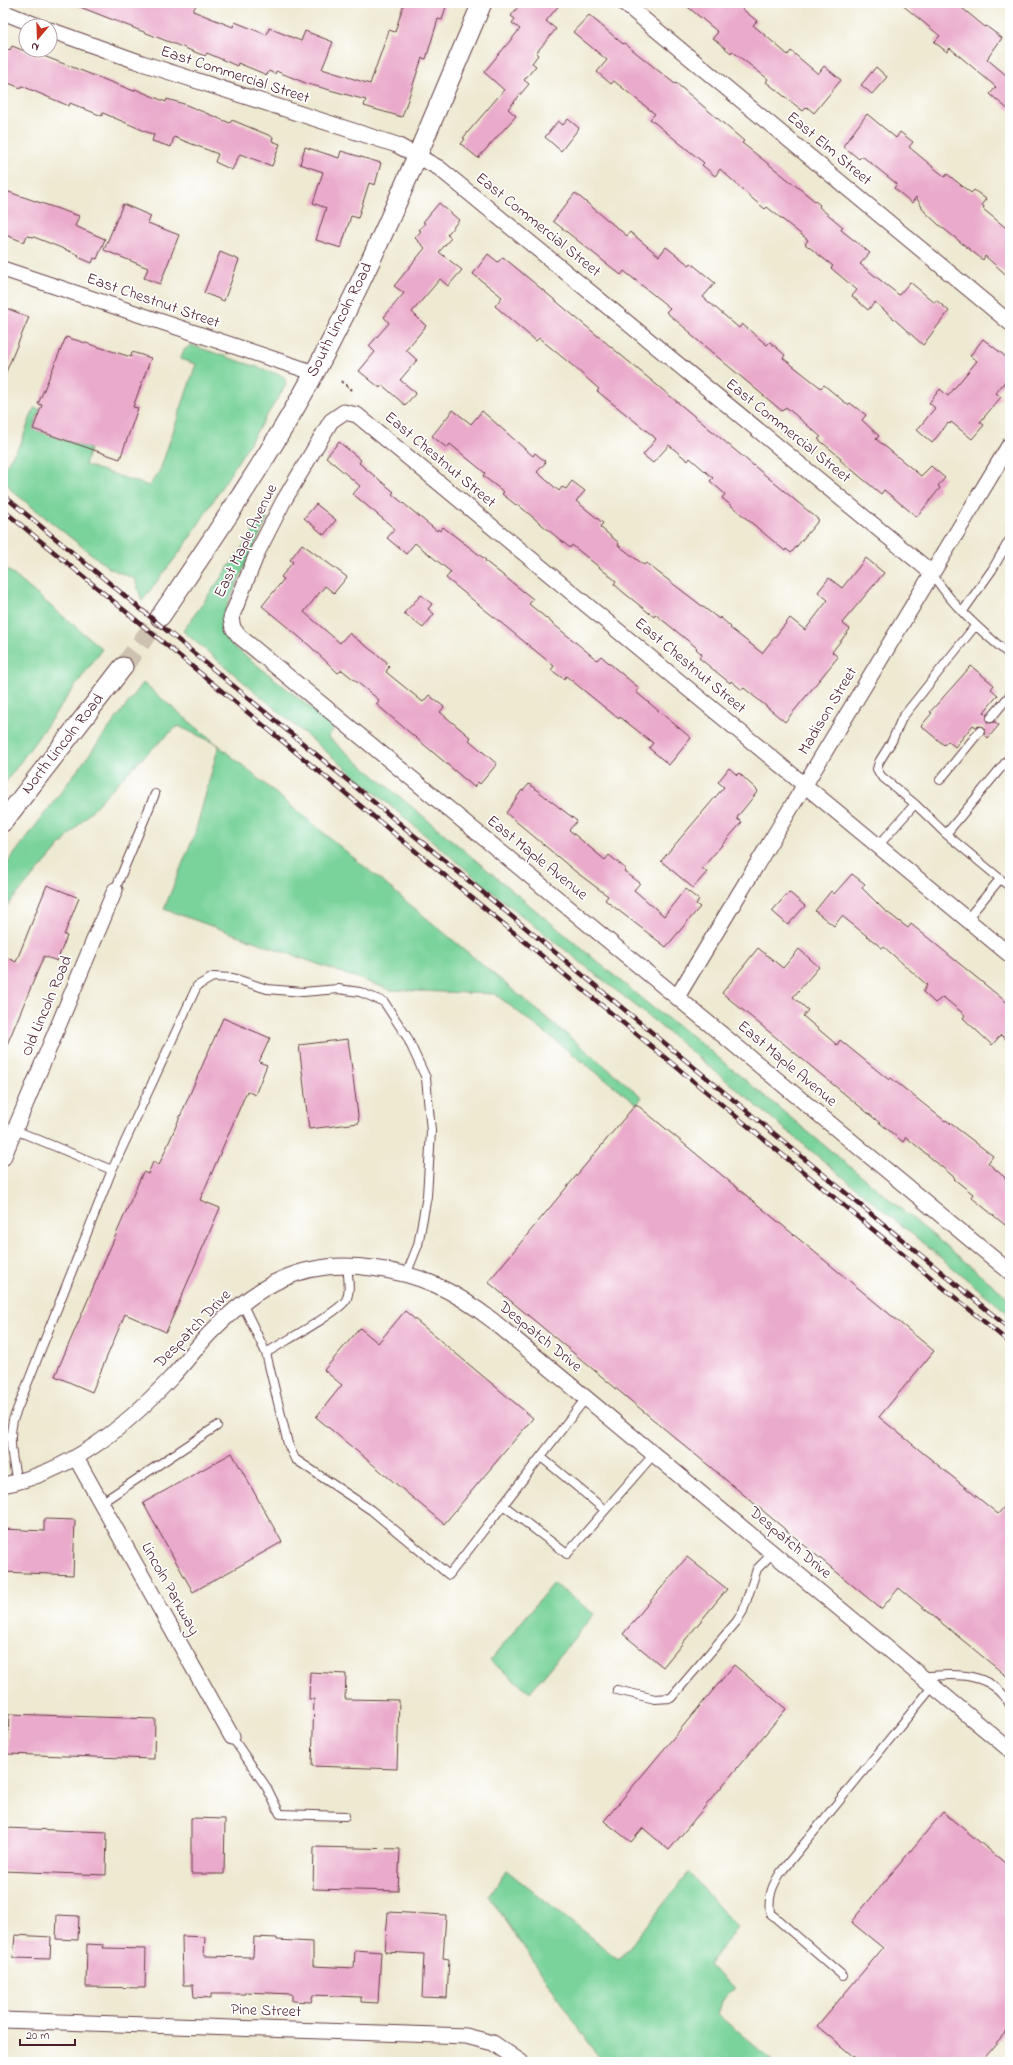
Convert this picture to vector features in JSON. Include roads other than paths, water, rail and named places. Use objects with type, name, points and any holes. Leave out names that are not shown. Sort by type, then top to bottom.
[{"type":"street","name":"South Lincoln Road","points":[[160,617],[251,481],[315,373],[361,281],[418,156],[482,3]]},
{"type":"street","name":"East Elm Street","points":[[624,3],[1010,323]]},
{"type":"street","points":[[3,12],[18,18]]},
{"type":"street","name":"East Commercial Street","points":[[58,33],[142,63],[397,146],[439,168],[932,573]]},
{"type":"street","name":"East Chestnut Street","points":[[3,269],[315,373]]},
{"type":"street","name":"East Chestnut Street","points":[[344,412],[357,415],[1010,955]]},
{"type":"street","name":"East Maple Avenue","points":[[344,412],[332,421],[283,502],[258,551],[231,618],[233,628],[239,636],[1010,1272]]},
{"type":"street","name":"Madison Street","points":[[677,997],[1010,444]]},
{"type":"street","name":"North Lincoln Road","points":[[3,822],[123,667]]},
{"type":"street","name":"Old Lincoln Road","points":[[3,1158],[115,890]]},
{"type":"street","name":"Despatch Drive","points":[[10,1483],[44,1474],[76,1458],[114,1433],[149,1401],[209,1334],[242,1303],[265,1286],[287,1276],[310,1269],[347,1266],[390,1270],[446,1288],[471,1304],[1010,1750]]},
{"type":"street","name":"Lincoln Parkway","points":[[76,1458],[232,1737]]},
{"type":"street","name":"Pine Street","points":[[3,2020],[466,2036],[493,2043],[521,2062]]},
{"type":"lane","points":[[963,611],[992,570],[1010,539]]},
{"type":"lane","points":[[932,573],[944,592],[963,611],[975,626],[1010,655]]},
{"type":"lane","points":[[975,626],[902,718],[892,741],[879,762],[877,769],[880,776],[915,804],[946,834],[1010,888]]},
{"type":"lane","points":[[991,718],[1010,695]]},
{"type":"lane","points":[[940,780],[980,731]]},
{"type":"lane","points":[[946,834],[1010,757]]},
{"type":"lane","points":[[115,890],[155,794]]},
{"type":"lane","points":[[878,846],[915,804]]},
{"type":"lane","points":[[967,919],[1000,879]]},
{"type":"lane","points":[[10,1483],[10,1434],[13,1420],[112,1170],[197,986],[213,977],[234,978],[267,989],[303,992],[338,989],[360,992],[384,1002],[407,1037],[426,1078],[431,1131],[428,1196],[418,1245],[406,1275]]},
{"type":"lane","points":[[15,1130],[112,1170]]},
{"type":"lane","points":[[266,1353],[336,1310],[346,1300],[349,1290],[347,1266]]},
{"type":"lane","points":[[242,1303],[266,1353],[288,1444],[295,1459],[372,1510],[449,1575],[586,1398]]},
{"type":"lane","points":[[101,1503],[217,1426]]},
{"type":"lane","points":[[503,1505],[567,1554],[654,1454]]},
{"type":"lane","points":[[541,1457],[605,1510]]},
{"type":"lane","points":[[617,1690],[655,1699],[671,1698],[736,1621],[743,1611],[757,1569],[773,1553]]},
{"type":"lane","points":[[843,1976],[770,1913],[768,1901],[772,1886],[781,1872],[928,1681],[963,1674],[984,1680],[1005,1695],[1010,1705]]},
{"type":"lane","points":[[232,1737],[267,1788],[280,1814],[345,1816]]},
{"type":"tunnel","points":[[123,667],[160,617]]},
{"type":"railway","points":[[3,495],[1010,1329]]},
{"type":"railway","points":[[3,510],[1010,1343]]}]
